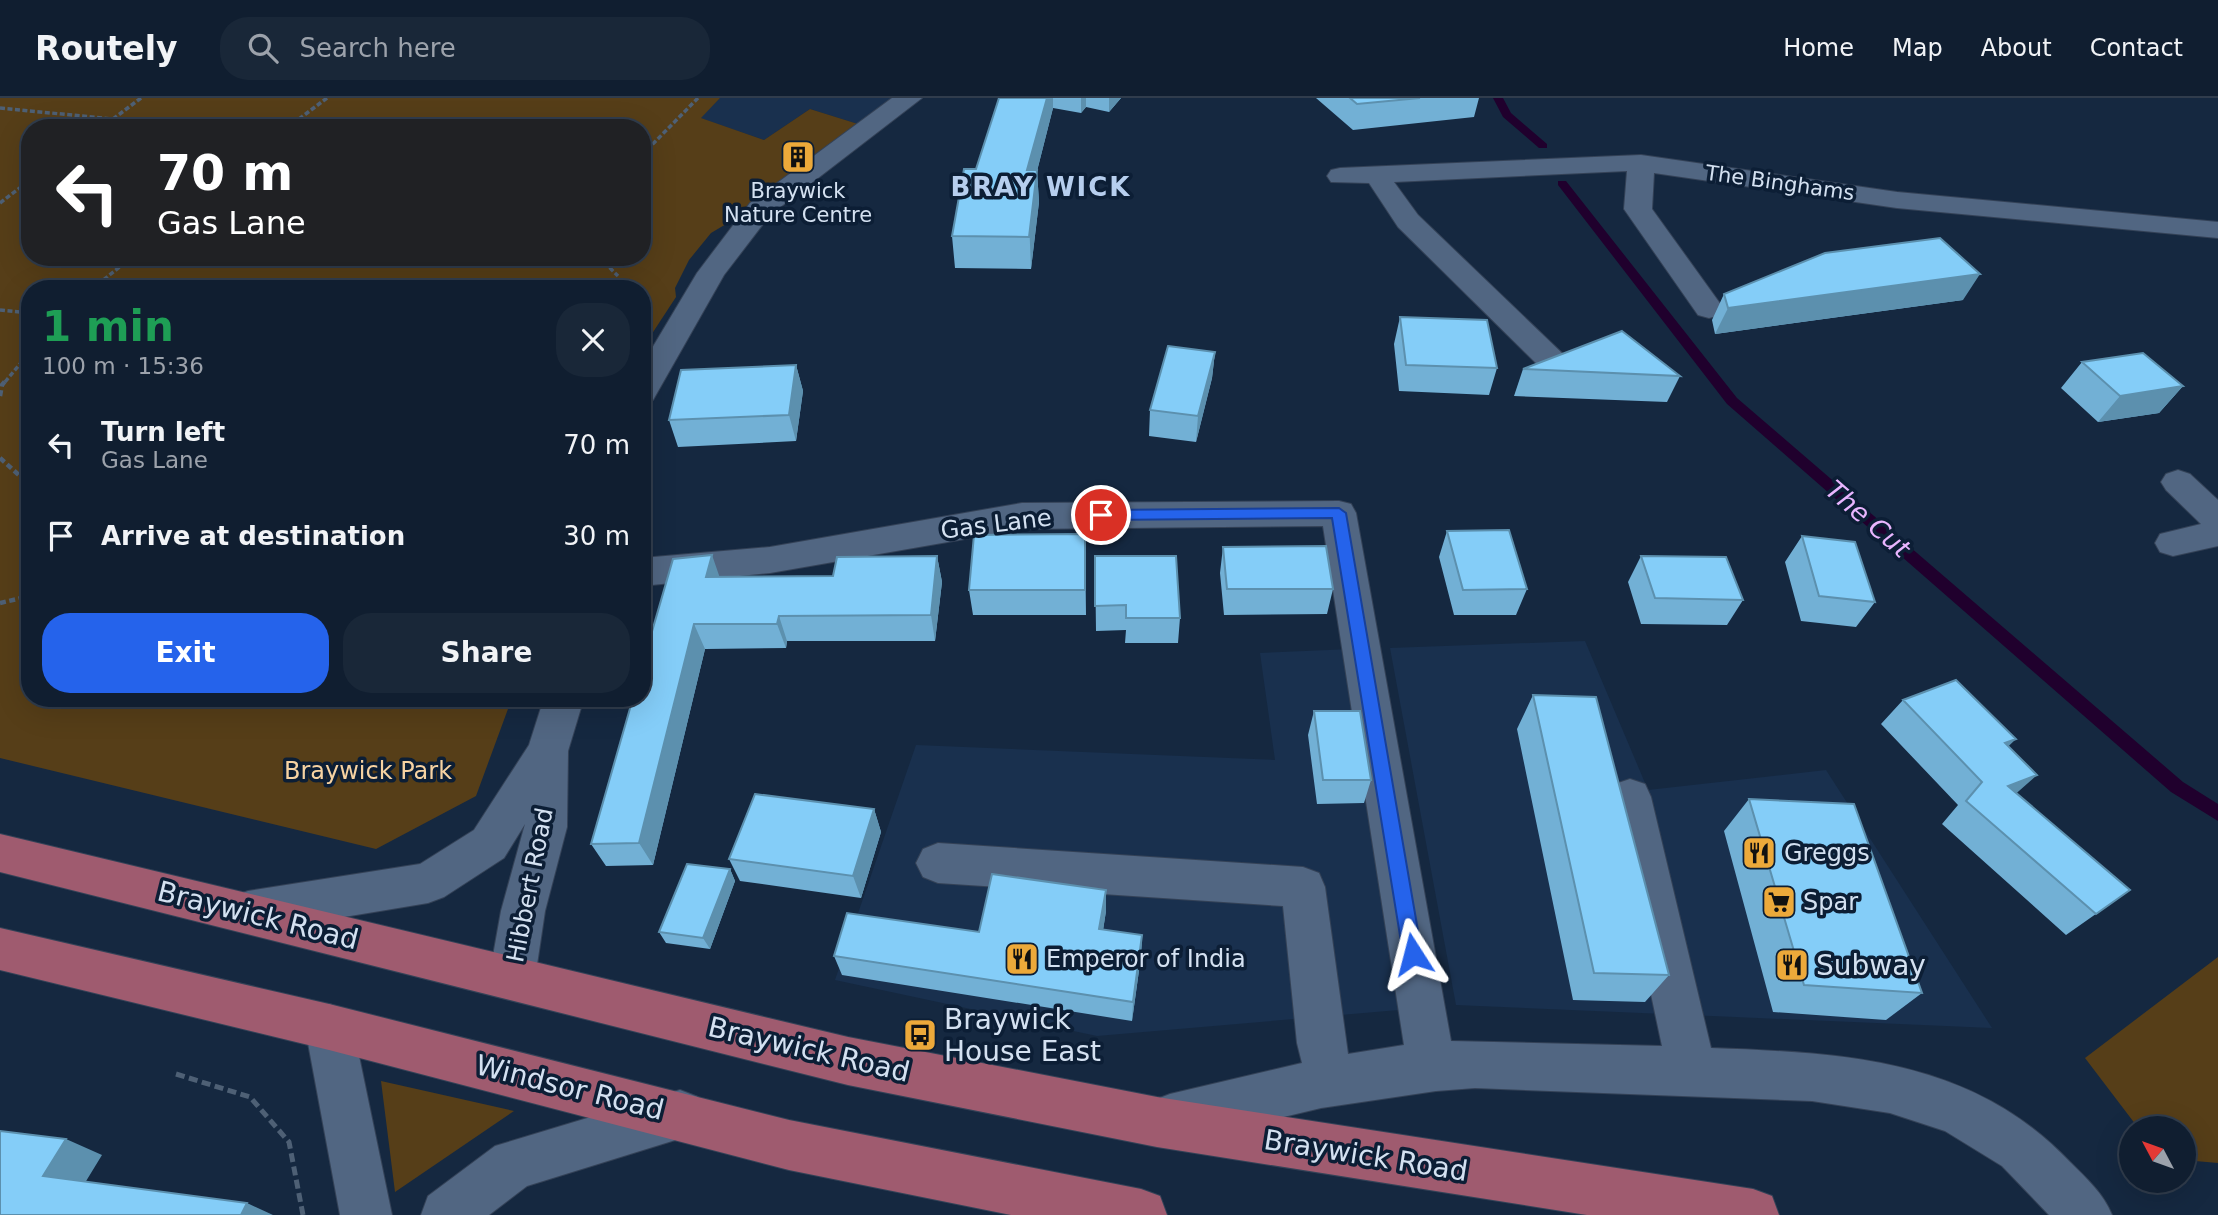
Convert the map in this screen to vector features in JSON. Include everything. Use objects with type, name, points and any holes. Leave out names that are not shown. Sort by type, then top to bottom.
[{"type":"main road","name":"Braywick Road","points":[[0,853],[848,1060],[1157,1122],[1753,1215]]},
{"type":"main road","name":"Windsor Road","points":[[0,949],[329,1027],[789,1145],[1141,1215]]},
{"type":"street","points":[[651,377],[711,273],[760,209],[886,113],[910,98]]},
{"type":"street","points":[[1641,163],[1638,209],[1709,309]]},
{"type":"street","name":"The Binghams","points":[[1340,176],[1641,163],[1896,200],[2218,230]]},
{"type":"street","points":[[1377,174],[1408,221],[1553,362]]},
{"type":"street","points":[[2178,482],[2218,520]]},
{"type":"street","name":"Gas Lane","points":[[651,571],[770,560],[1022,516],[1339,513],[1431,1065]]},
{"type":"street","points":[[2173,544],[2218,533]]},
{"type":"street","name":"Hibbert Road","points":[[512,978],[523,911],[546,827],[548,751],[561,707]]},
{"type":"street","name":"Hibbert Road","points":[[248,912],[428,883],[489,844],[548,751]]},
{"type":"street","points":[[1630,797],[1692,1073]]},
{"type":"street","points":[[938,863],[1303,887],[1321,1043],[1330,1079]]},
{"type":"street","points":[[329,1027],[366,1215]]},
{"type":"street","points":[[1157,1122],[1330,1079],[1431,1065],[1475,1064],[1812,1076],[1861,1081],[1901,1089],[1940,1102],[2009,1140],[2037,1164],[2086,1215]]},
{"type":"street","points":[[447,1215],[513,1164],[680,1115]]},
{"type":"path","points":[[0,108],[112,119],[141,98]]},
{"type":"path","points":[[299,119],[327,98]]},
{"type":"path","points":[[651,146],[698,98]]},
{"type":"path","points":[[0,202],[21,187]]},
{"type":"path","points":[[103,280],[121,266]]},
{"type":"path","points":[[608,266],[618,276]]},
{"type":"path","points":[[0,310],[21,312]]},
{"type":"path","points":[[0,396],[2,385],[21,363]]},
{"type":"path","points":[[0,458],[21,477]]},
{"type":"path","points":[[0,603],[21,598]]},
{"type":"path","points":[[176,1074],[250,1097],[289,1142],[303,1215]]},
{"type":"shaded area","points":[[720,98],[892,98],[858,124],[810,109],[764,140],[700,118]]},
{"type":"shaded area","points":[[1585,641],[1648,790],[1826,770],[1992,1028],[1456,1005],[1390,648]]},
{"type":"shaded area","points":[[1352,649],[1410,1009],[1097,1036],[835,980],[916,745],[1275,760],[1260,653]]},
{"type":"green space","name":"Braywick Park","points":[[0,98],[720,98],[701,118],[764,140],[810,109],[858,124],[743,214],[711,233],[689,260],[675,288],[676,297],[651,335],[651,280],[21,280],[21,707],[509,707],[476,796],[376,849],[0,758]]},
{"type":"green space","points":[[2218,957],[2218,1163],[2196,1161],[2196,1116],[2129,1116],[2085,1058]]},
{"type":"green space","points":[[381,1081],[514,1111],[395,1192]]},
{"type":"building","points":[[999,98],[1047,98],[1027,170],[1037,170],[1029,237],[952,236],[964,169],[976,169]]},
{"type":"building","points":[[1350,98],[1420,98],[1357,104]]},
{"type":"building","points":[[1940,238],[1980,274],[1728,308],[1724,294],[1825,253]]},
{"type":"building","points":[[1400,317],[1487,320],[1497,368],[1406,365]]},
{"type":"building","points":[[1622,331],[1680,376],[1523,369]]},
{"type":"building","points":[[1168,346],[1215,352],[1198,416],[1150,410]]},
{"type":"building","points":[[2143,353],[2183,386],[2120,396],[2082,362]]},
{"type":"building","points":[[796,365],[789,415],[669,420],[681,370]]},
{"type":"building","points":[[1509,530],[1527,589],[1463,590],[1447,531]]},
{"type":"building","points":[[1085,534],[1085,590],[969,590],[974,535]]},
{"type":"building","points":[[1802,536],[1855,542],[1875,602],[1819,596]]},
{"type":"building","points":[[1326,546],[1333,589],[1227,589],[1223,547]]},
{"type":"building","points":[[712,555],[706,577],[833,576],[837,557],[937,556],[931,615],[779,616],[777,624],[694,624],[639,843],[591,844],[630,707],[651,707],[651,635],[673,559]]},
{"type":"building","points":[[1095,556],[1176,556],[1180,618],[1126,618],[1126,605],[1095,606]]},
{"type":"building","points":[[1641,556],[1726,557],[1743,600],[1655,598]]},
{"type":"building","points":[[1956,680],[2016,739],[2005,743],[2037,775],[2008,786],[2130,890],[2096,914],[1966,801],[1982,782],[1903,700]]},
{"type":"building","points":[[1533,695],[1596,697],[1669,975],[1594,973]]},
{"type":"building","points":[[1314,711],[1360,711],[1371,780],[1323,780]]},
{"type":"building","points":[[755,794],[874,809],[853,876],[729,859]]},
{"type":"building","points":[[1749,799],[1854,804],[1922,993],[1804,985]]},
{"type":"building","points":[[687,864],[730,869],[703,938],[659,932]]},
{"type":"building","points":[[992,874],[1106,890],[1099,929],[1142,935],[1133,1002],[834,956],[847,913],[979,932]]},
{"type":"building","points":[[0,1131],[66,1139],[43,1176],[247,1203],[241,1215],[0,1215]]},
{"type":"waterway","name":"The Cut","points":[[1498,98],[1507,115],[1543,146]]},
{"type":"waterway","name":"The Cut","points":[[1562,183],[1732,401],[2177,787],[2218,813]]},
{"type":"place","name":"Braywick Nature Centre","points":[[798,157]]},
{"type":"place","name":"Greggs","points":[[1759,853]]},
{"type":"place","name":"Spar","points":[[1779,902]]},
{"type":"place","name":"Emperor of India","points":[[1022,959]]},
{"type":"place","name":"Subway","points":[[1792,965]]},
{"type":"place","name":"Braywick House East","points":[[920,1035]]},
{"type":"district","name":"BRAY WICK","points":[[1041,187]]},
{"type":"route","points":[[1101,515],[1339,513],[1413,954]]}]
